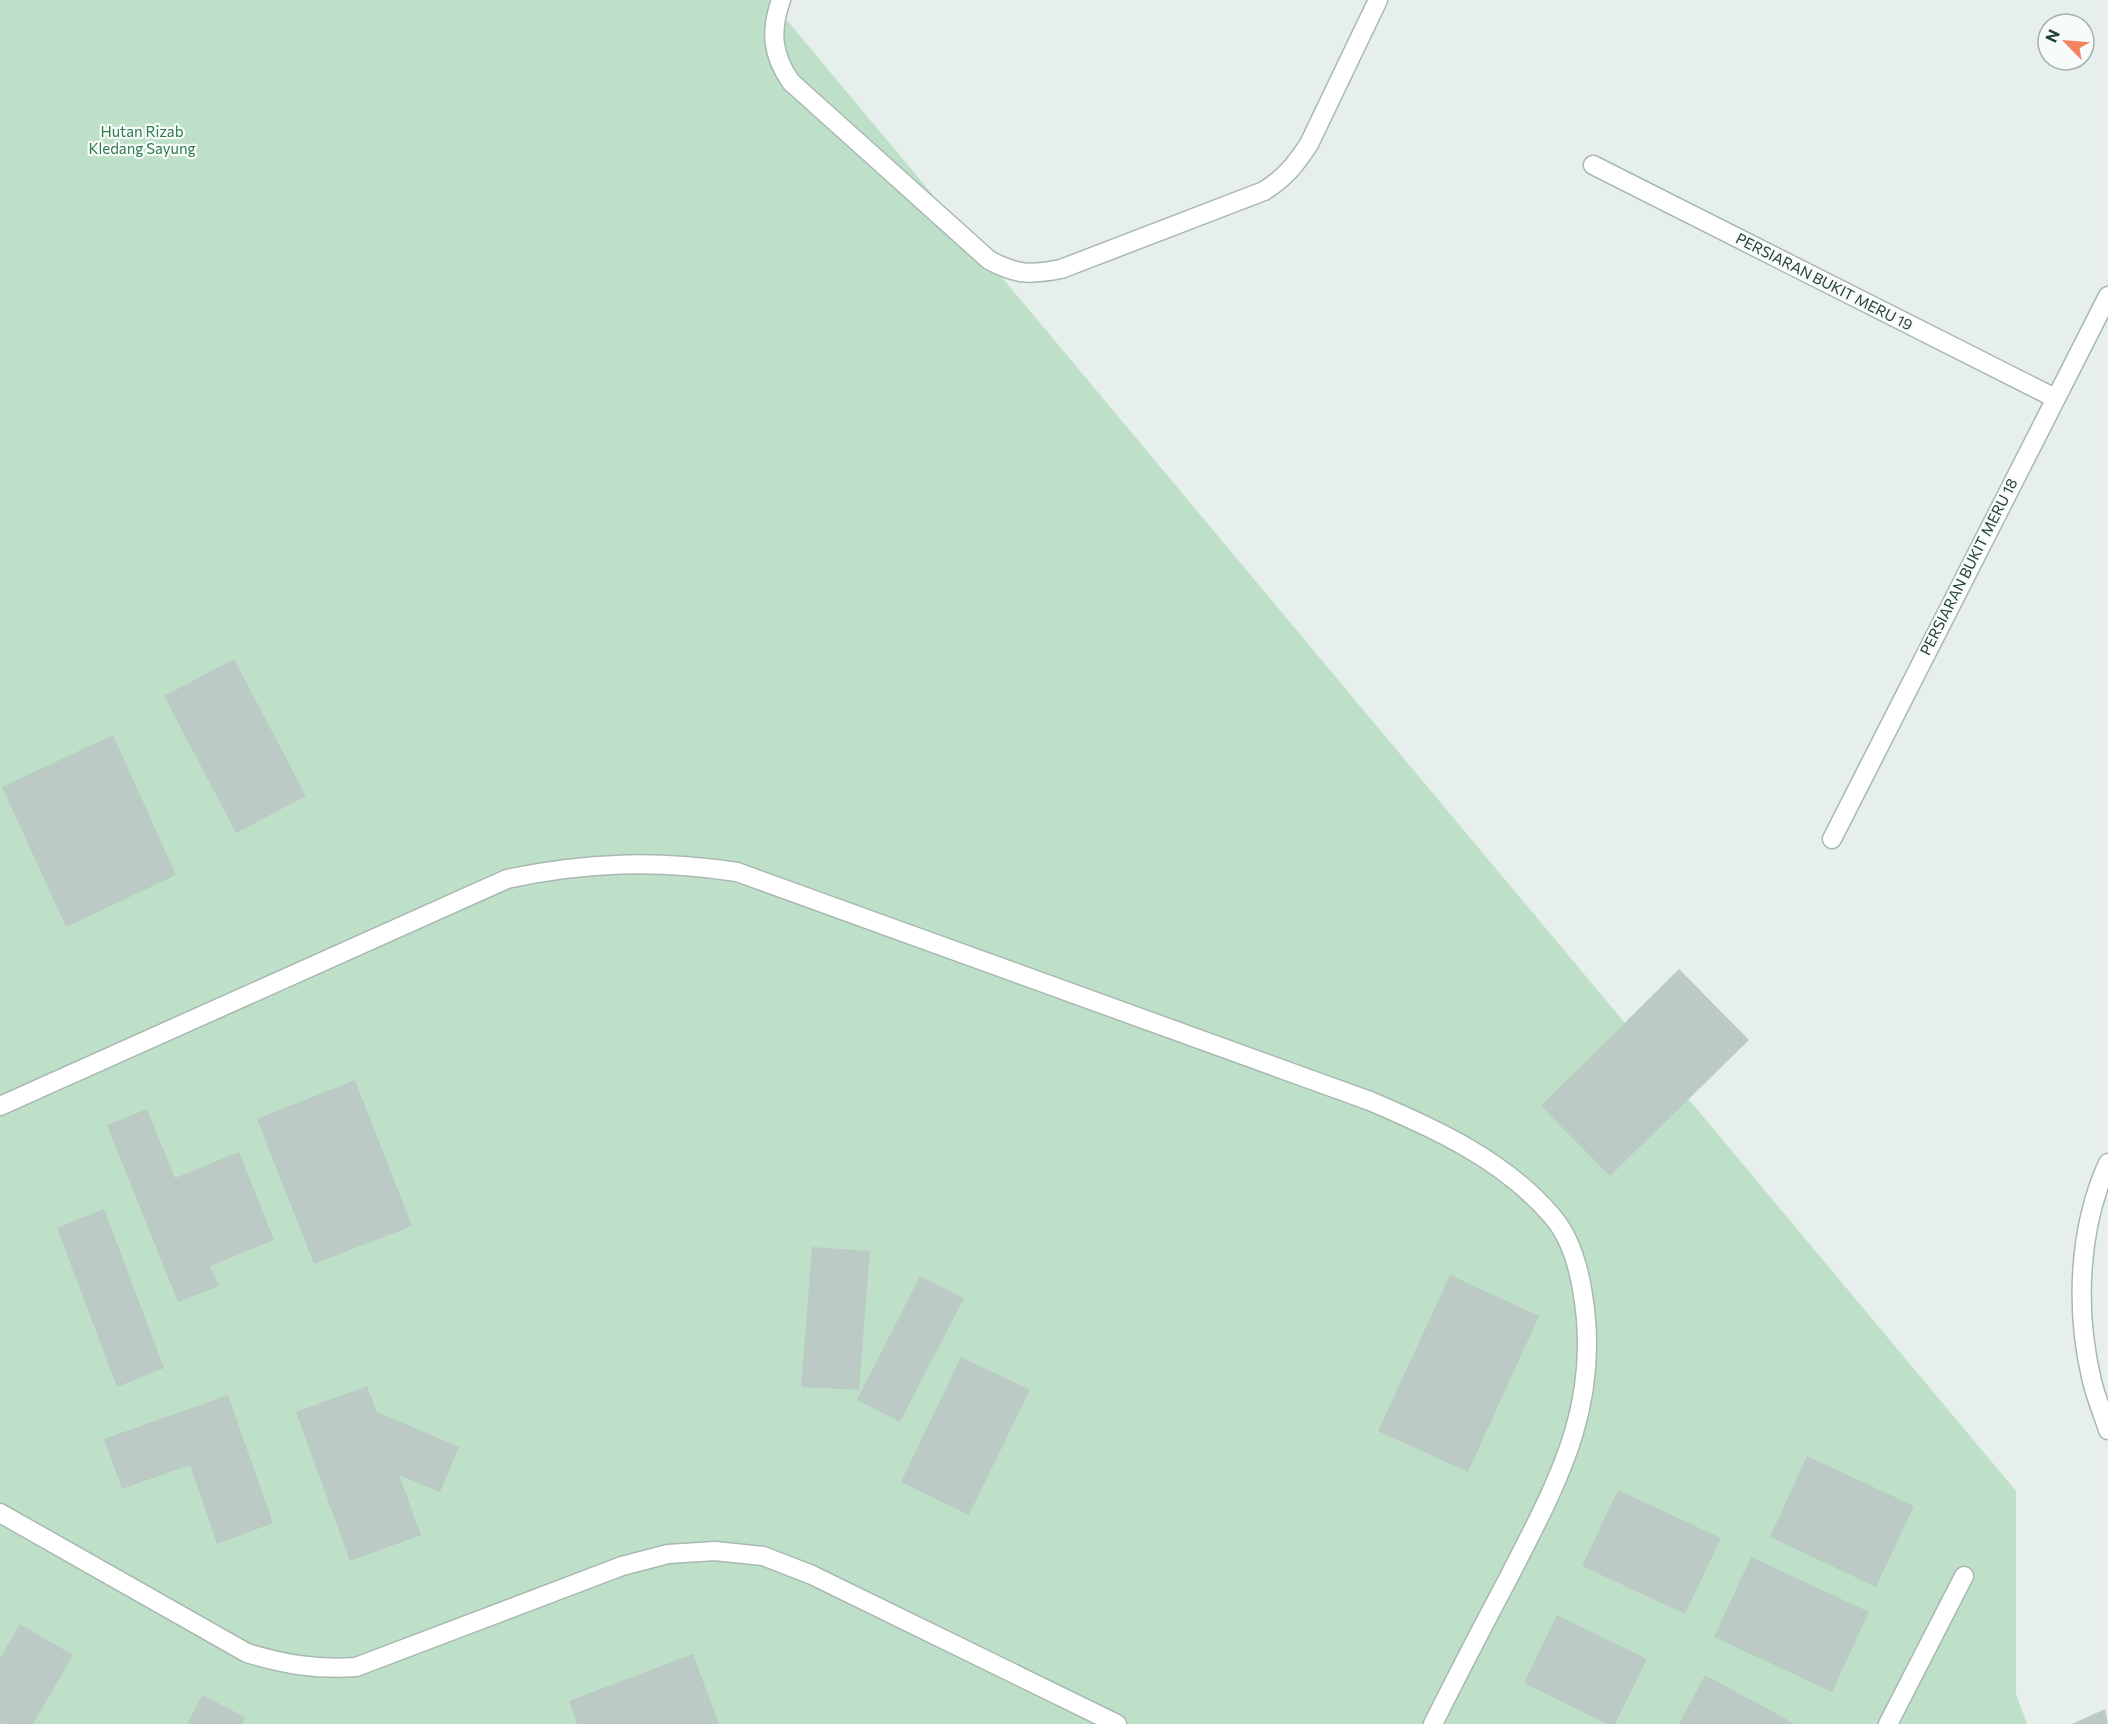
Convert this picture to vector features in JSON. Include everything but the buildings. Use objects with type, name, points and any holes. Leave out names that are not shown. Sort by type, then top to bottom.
[{"type":"street","points":[[781,0],[775,16],[773,42],[778,65],[791,82],[989,260],[1010,271],[1032,274],[1061,268],[1264,191],[1281,180],[1309,144],[1378,0]]},
{"type":"street","name":"PERSIARAN BUKIT MERU 19","points":[[1593,165],[2055,398]]},
{"type":"street","name":"PERSIARAN BUKIT MERU 18","points":[[1832,839],[2108,296]]},
{"type":"street","points":[[0,1106],[507,879],[550,870],[636,863],[683,864],[737,872],[1370,1101],[1422,1123],[1467,1147],[1515,1178],[1554,1218],[1578,1264],[1587,1320],[1587,1377],[1575,1435],[1554,1489],[1433,1724]]},
{"type":"street","points":[[2108,1163],[2091,1213],[2082,1268],[2083,1327],[2092,1382],[2108,1430]]},
{"type":"street","points":[[0,1513],[247,1653],[287,1665],[322,1669],[356,1667],[622,1566],[668,1554],[715,1551],[763,1556],[812,1575],[868,1601],[1117,1724]]},
{"type":"street","points":[[1888,1724],[1964,1576]]},
{"type":"green space","name":"Hutan Rizab Kledang Sayung","points":[[0,0],[770,0],[2016,1491],[2016,1694],[2027,1724],[0,1724]]}]
